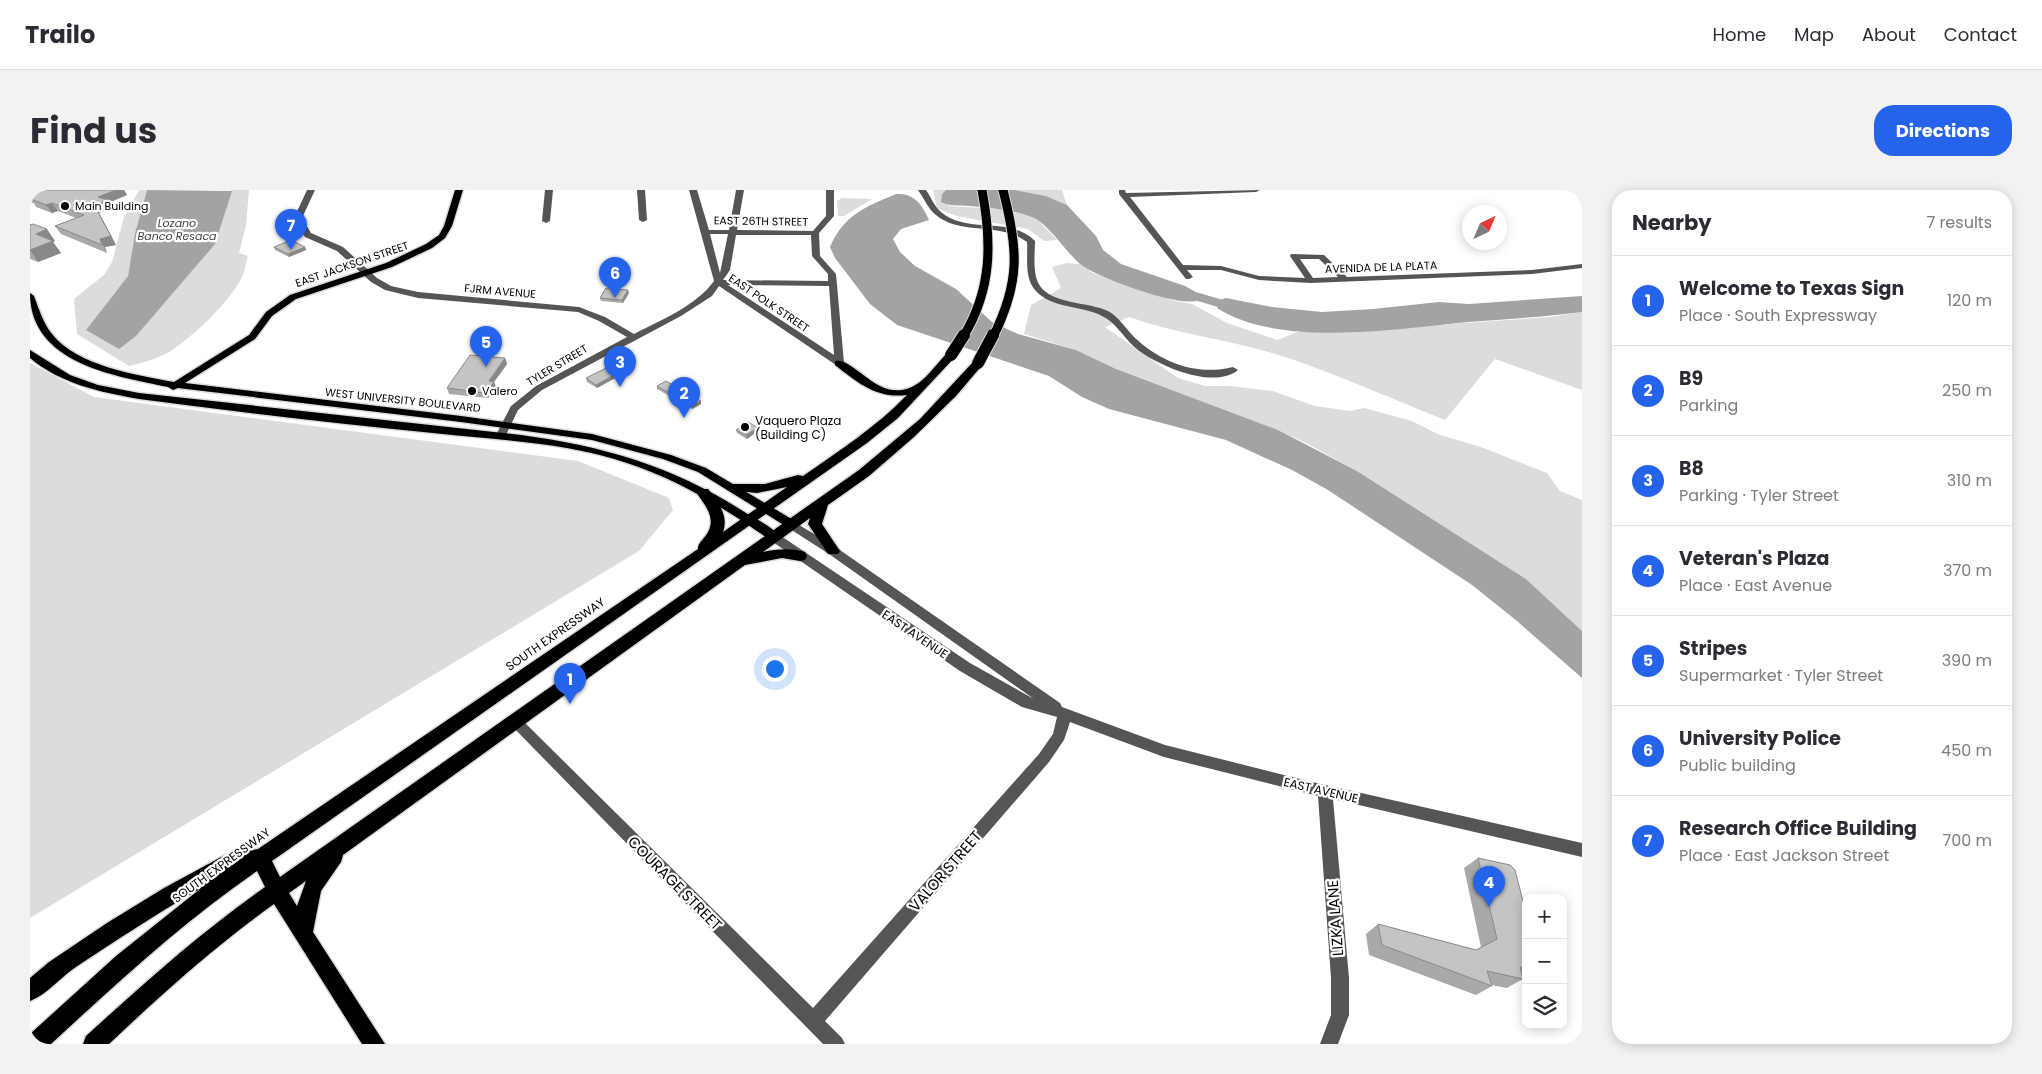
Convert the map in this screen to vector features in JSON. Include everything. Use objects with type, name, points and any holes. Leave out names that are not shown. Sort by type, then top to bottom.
[{"type":"highway","name":"SOUTH EXPRESSWAY","points":[[35,1044],[130,957],[215,889],[684,566],[894,416],[951,355],[978,309],[987,282],[991,240],[982,190]]},
{"type":"highway","points":[[94,1044],[156,985],[220,931],[361,829],[740,562],[896,448],[949,397],[978,363],[1003,316],[1015,271],[1014,240],[1003,190]]},
{"type":"highway","points":[[839,363],[881,392],[905,393],[924,386]]},
{"type":"highway","points":[[732,487],[755,490],[777,487],[822,469]]},
{"type":"highway","points":[[684,566],[707,544],[720,522],[719,514],[714,505],[703,492]]},
{"type":"highway","points":[[823,502],[818,511],[815,524],[833,551]]},
{"type":"highway","points":[[740,562],[756,557],[782,553],[800,556]]},
{"type":"highway","points":[[303,933],[305,910],[312,885],[329,860],[361,829]]},
{"type":"highway","points":[[30,990],[56,969],[171,895],[232,861],[260,857],[276,890],[374,1044]]},
{"type":"main road","name":"EAST JACKSON STREET","points":[[160,399],[175,385],[252,337],[269,314],[294,296],[414,255],[442,236],[449,225],[459,190]]},
{"type":"main road","name":"WEST UNIVERSITY BOULEVARD","points":[[30,296],[35,322],[50,338],[62,349],[108,372],[136,379],[175,385],[592,437],[644,450],[702,470],[791,524]]},
{"type":"main road","points":[[30,353],[45,365],[83,384],[113,392],[160,399],[500,437],[610,454],[703,492],[750,520],[774,537]]},
{"type":"street","name":"FJRM AVENUE","points":[[311,190],[298,218],[302,228],[315,239],[340,248],[374,280],[388,288],[418,295],[579,310],[602,319],[633,337]]},
{"type":"street","points":[[546,221],[549,190]]},
{"type":"street","points":[[641,190],[643,220]]},
{"type":"street","points":[[692,190],[706,232],[718,282],[833,284]]},
{"type":"street","name":"EAST POLK STREET","points":[[740,190],[726,270],[718,282],[839,363]]},
{"type":"street","points":[[830,190],[830,216],[815,233],[816,256],[832,274],[839,363]]},
{"type":"street","points":[[922,190],[934,210],[944,218],[962,223],[1001,227],[1026,237],[1031,241],[1033,280],[1045,294],[1110,316],[1132,339],[1148,352],[1184,370],[1211,374],[1233,370]]},
{"type":"street","points":[[1123,192],[1256,190]]},
{"type":"street","points":[[1123,192],[1189,277]]},
{"type":"street","name":"EAST 26TH STREET","points":[[706,232],[815,233]]},
{"type":"street","points":[[1311,281],[1294,256],[1321,257],[1345,280]]},
{"type":"street","name":"AVENIDA DE LA PLATA","points":[[1182,267],[1221,268],[1259,278],[1311,281],[1532,272],[1582,266]]},
{"type":"street","name":"TYLER STREET","points":[[500,437],[514,408],[539,388],[678,314],[709,294],[718,282]]},
{"type":"street","name":"EAST AVENUE","points":[[791,524],[833,551],[1065,714]]},
{"type":"street","name":"EAST AVENUE","points":[[774,537],[994,684],[1027,703],[1065,714],[1164,751],[1326,791],[1582,850]]},
{"type":"street","name":"VALOR STREET","points":[[813,1021],[1044,758],[1059,736],[1065,714]]},
{"type":"street","name":"COURAGE STREET","points":[[514,721],[836,1044]]},
{"type":"street","name":"LIZKA LANE","points":[[1326,791],[1340,978],[1340,1015],[1329,1044]]},
{"type":"shaded area","points":[[139,190],[147,190],[135,233],[128,276],[86,330],[231,190],[249,190],[246,226],[239,253],[248,256],[243,275],[230,296],[200,328],[169,352],[129,366],[77,334],[74,299],[104,275],[112,262],[124,217]]},
{"type":"shaded area","points":[[933,190],[946,190],[942,194],[949,206],[998,209],[1037,219],[1057,240],[1044,241],[1028,229],[957,216],[937,208]]},
{"type":"shaded area","points":[[1015,190],[1062,190],[1067,205],[1046,196]]},
{"type":"shaded area","points":[[842,198],[872,199],[844,216],[838,216],[837,201]]},
{"type":"shaded area","points":[[1067,263],[1080,264],[1093,273],[1175,301],[1192,304],[1227,323],[1277,340],[1300,331],[1334,332],[1550,317],[1582,312],[1582,390],[1495,359],[1445,420],[1325,371],[1265,351],[1129,317],[1105,327],[1178,378],[1205,386],[1230,386],[1273,391],[1315,406],[1350,411],[1364,408],[1412,421],[1440,435],[1481,447],[1547,473],[1560,491],[1582,500],[1582,631],[1526,579],[1357,471],[1308,444],[1278,430],[1116,369],[1076,350],[1024,334],[1031,305],[1061,288],[1052,267]]},
{"type":"shaded area","points":[[30,363],[94,397],[578,461],[669,498],[673,510],[639,551],[30,918]]},
{"type":"water","name":"Lozano Banco Resaca","points":[[147,190],[232,191],[215,244],[136,336],[119,349],[86,330],[128,276],[135,233]]},
{"type":"water","points":[[946,190],[1015,190],[1046,196],[1067,205],[1096,236],[1103,250],[1121,264],[1185,286],[1194,291],[1199,300],[1190,302],[1158,296],[1089,270],[1080,264],[1045,226],[1034,218],[1003,210],[945,204],[941,202],[942,194]]},
{"type":"water","points":[[896,194],[908,195],[917,201],[929,220],[901,229],[893,239],[900,252],[915,266],[956,289],[992,322],[1018,334],[1076,350],[1116,369],[1278,430],[1357,471],[1526,579],[1582,631],[1582,678],[1517,621],[1472,585],[1328,490],[1292,470],[1226,440],[1109,409],[1082,397],[1049,376],[897,325],[870,304],[835,258],[830,247],[842,227],[857,213]]},
{"type":"water","points":[[1582,296],[1582,312],[1339,333],[1305,332],[1272,328],[1242,320],[1217,308],[1220,300],[1226,298],[1272,307],[1322,312],[1439,302],[1469,304]]},
{"type":"building","points":[[30,190],[116,190],[98,197],[107,200],[94,205],[111,236],[100,239],[102,245],[55,226],[84,215],[52,203],[46,205],[31,199],[34,197],[30,196]]},
{"type":"building","points":[[33,224],[47,229],[36,234],[53,241],[30,250],[30,225]]},
{"type":"building","points":[[291,240],[305,247],[288,254],[274,247]]},
{"type":"building","points":[[606,288],[628,290],[622,300],[600,298]]},
{"type":"building","points":[[470,355],[505,358],[489,381],[494,382],[486,393],[447,388]]},
{"type":"building","points":[[622,360],[632,365],[596,385],[586,378]]},
{"type":"building","points":[[666,381],[701,401],[692,406],[657,386]]},
{"type":"building","points":[[748,422],[758,428],[746,435],[736,430]]},
{"type":"building","points":[[1478,858],[1510,865],[1515,870],[1522,897],[1522,967],[1520,967],[1522,979],[1487,971],[1492,986],[1382,945],[1378,924],[1476,950],[1497,939]]},
{"type":"waterway","points":[[1172,289],[1242,310]]},
{"type":"place","name":"Main Building","points":[[65,206]]},
{"type":"place","name":"Research Office Building","points":[[291,250]]},
{"type":"place","name":"University Police","points":[[615,298]]},
{"type":"place","name":"Stripes","points":[[486,367]]},
{"type":"place","name":"B8","points":[[620,387]]},
{"type":"place","name":"Valero","points":[[472,391]]},
{"type":"place","name":"B9","points":[[684,418]]},
{"type":"place","name":"Vaquero Plaza (Building C)","points":[[745,427]]},
{"type":"place","name":"Welcome to Texas Sign","points":[[570,704]]},
{"type":"place","name":"Veteran's Plaza","points":[[1489,907]]}]
